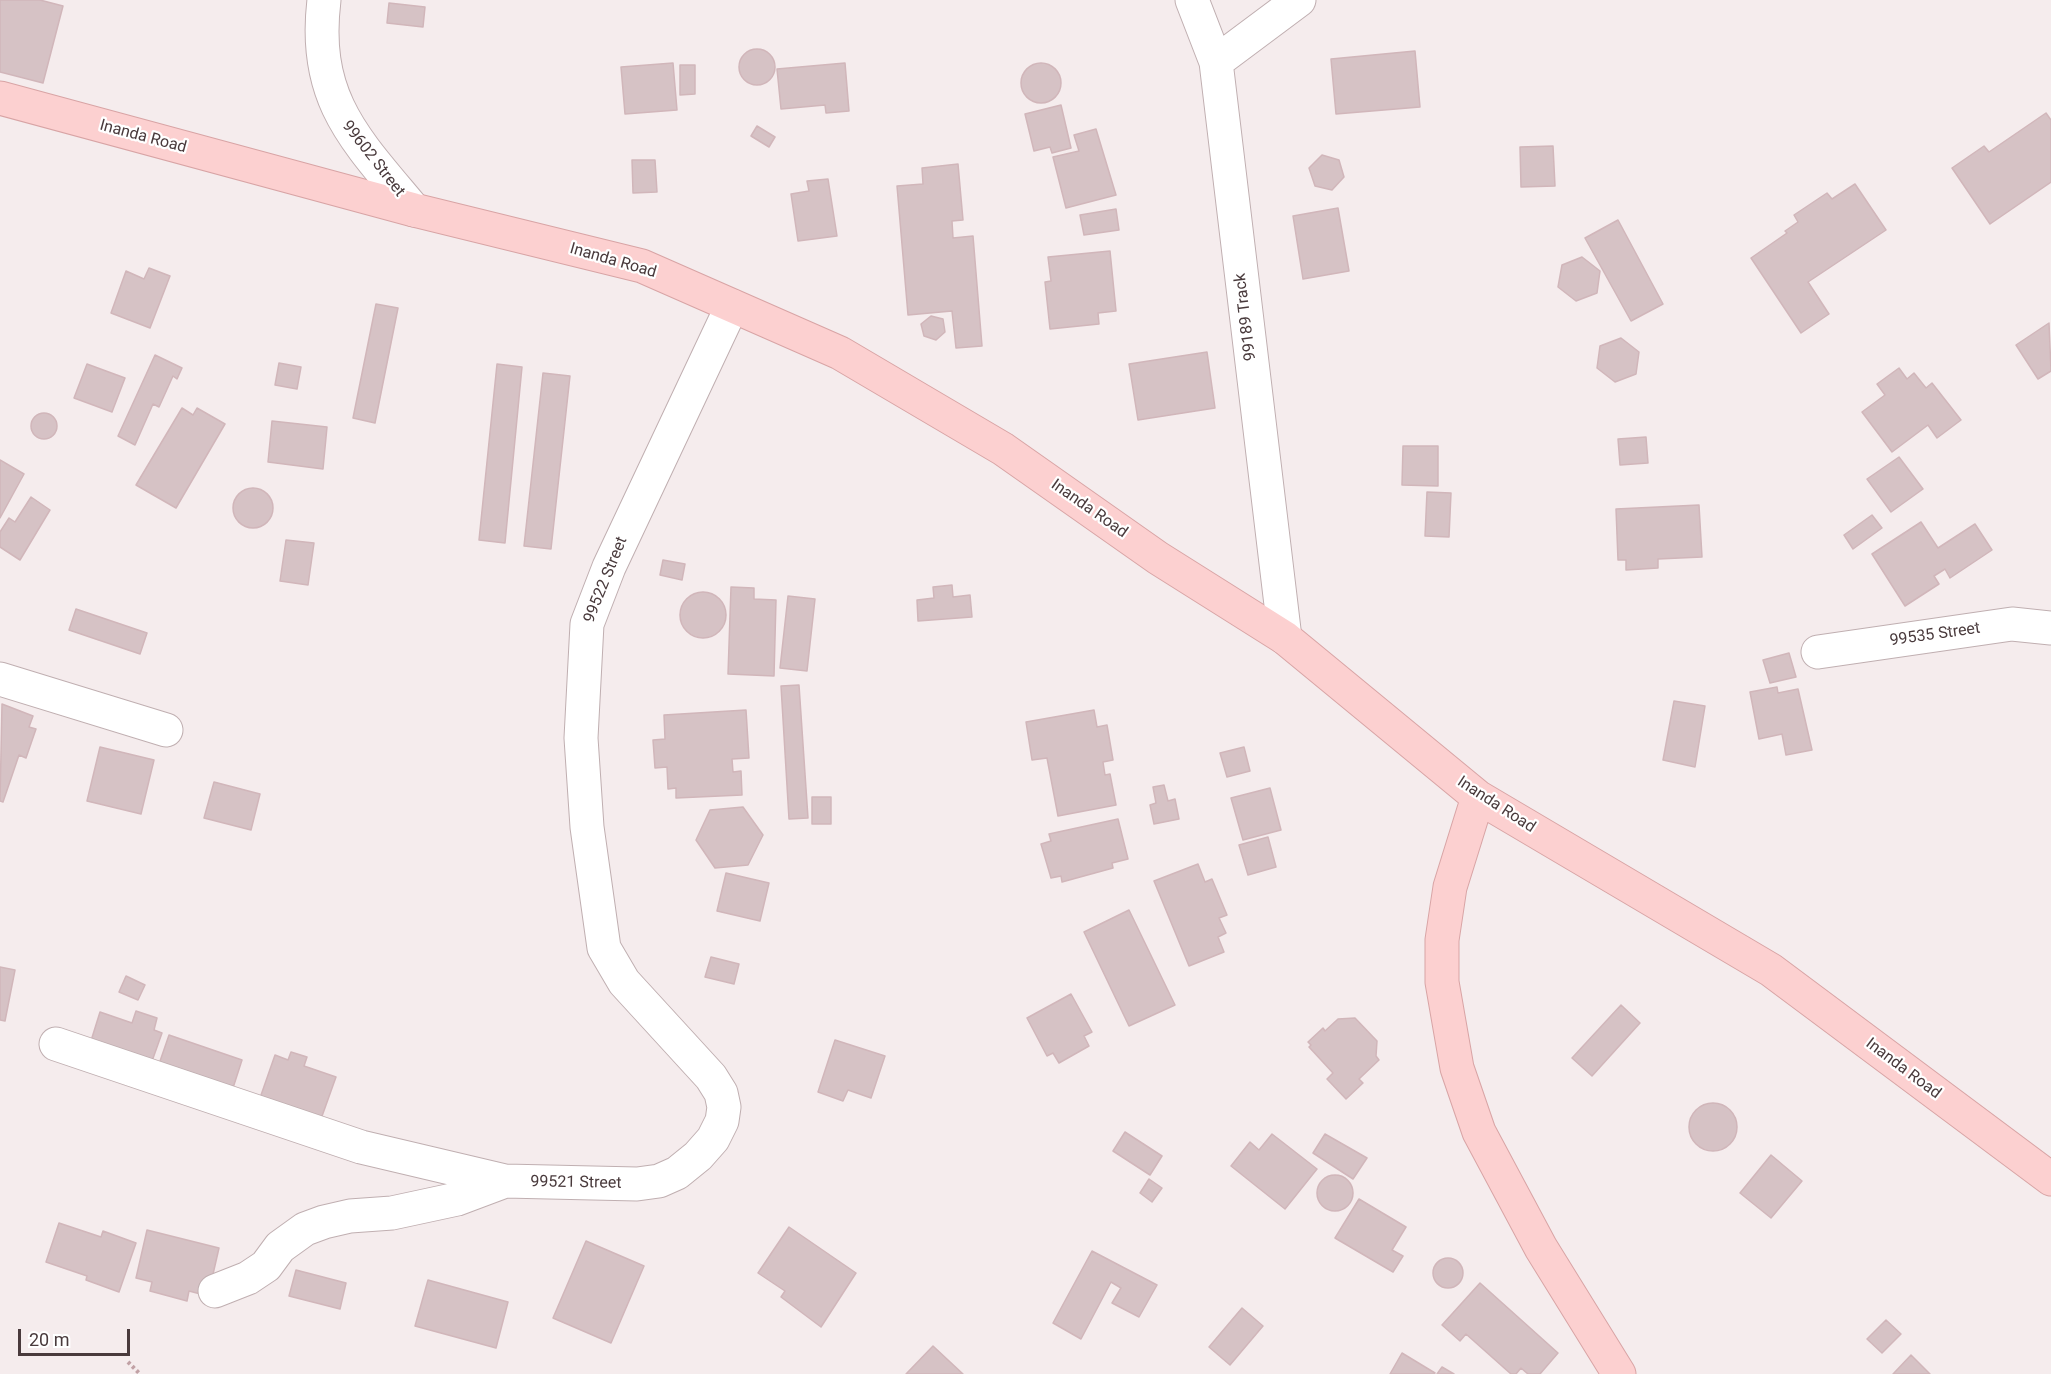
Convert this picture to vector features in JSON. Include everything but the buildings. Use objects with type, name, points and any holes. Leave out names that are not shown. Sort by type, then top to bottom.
[{"type":"street","name":"99602 Street","points":[[324,0],[322,56],[340,116],[414,210]]},
{"type":"street","name":"99189 Track","points":[[1192,0],[1216,62],[1285,638]]},
{"type":"street","points":[[1216,62],[1299,0]]},
{"type":"street","name":"Inanda Road","points":[[0,98],[414,210],[642,266],[840,353],[965,425],[1158,558],[1285,638],[1478,797],[1771,970],[2051,1179]]},
{"type":"street","name":"99522 Street","points":[[604,948],[587,827],[581,738],[587,624],[609,567],[732,306]]},
{"type":"street","name":"99535 Street","points":[[1818,652],[2012,624],[2051,628]]},
{"type":"street","points":[[0,679],[166,730]]},
{"type":"street","points":[[1478,797],[1450,887],[1442,940],[1442,982],[1457,1068],[1479,1132],[1541,1248],[1619,1374]]},
{"type":"street","name":"99521 Street","points":[[215,1291],[248,1278],[266,1266],[280,1247],[305,1229],[350,1216],[393,1213],[457,1199],[505,1181],[637,1184],[659,1181],[677,1173],[698,1156],[713,1139],[722,1121],[724,1107],[721,1093],[711,1077],[624,982],[604,948]]},
{"type":"street","points":[[56,1044],[361,1146],[505,1181]]},
{"type":"path","points":[[128,1362],[140,1374]]}]
